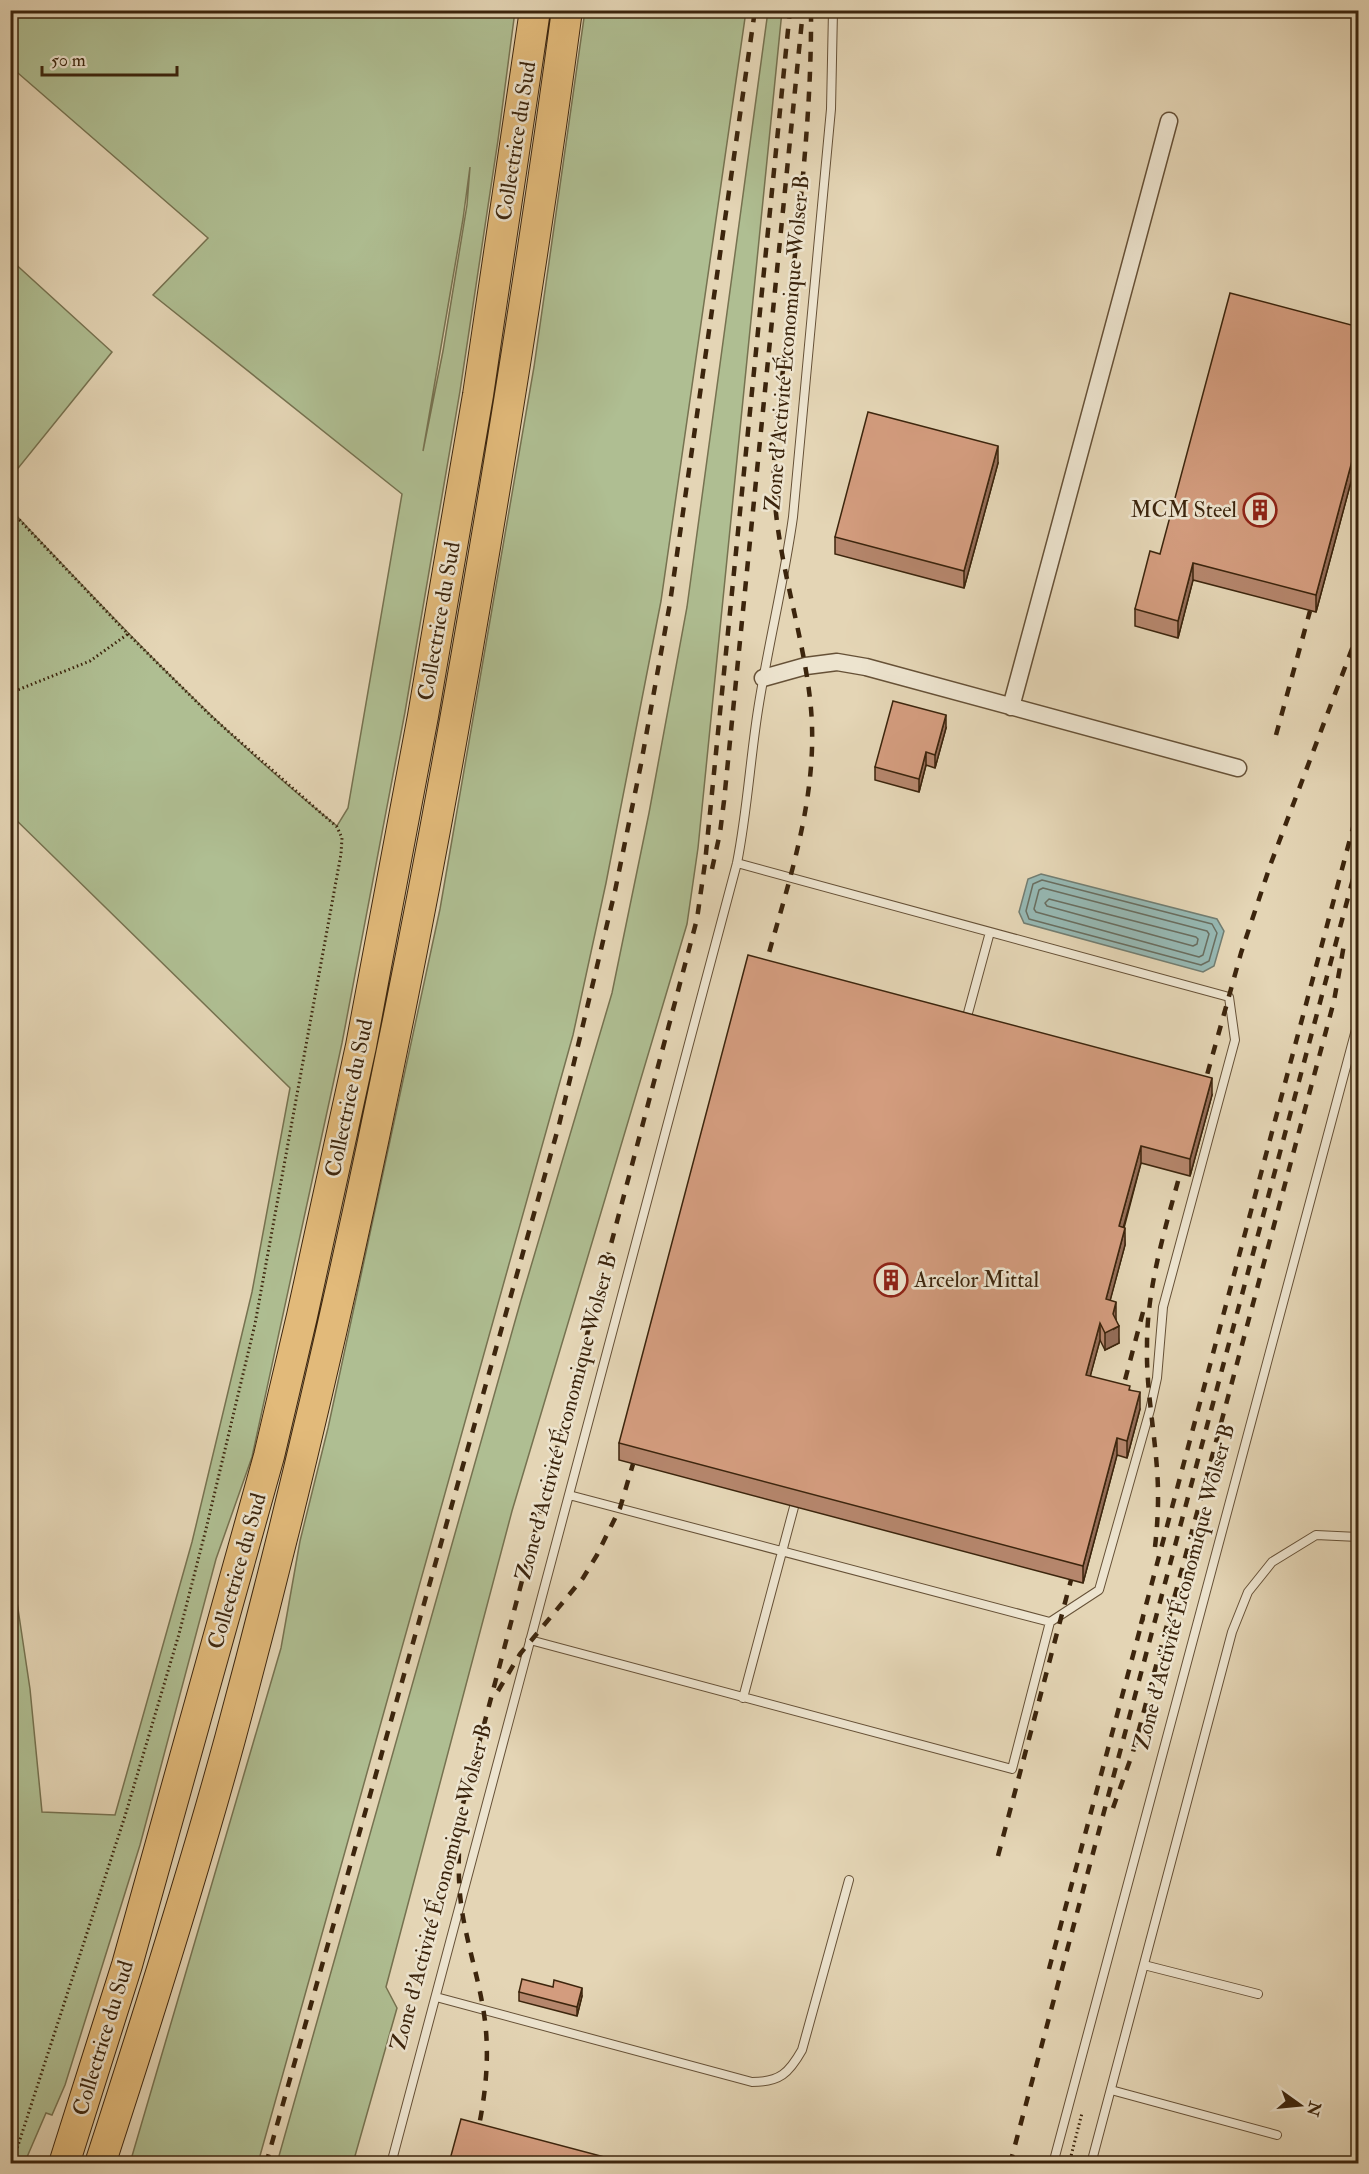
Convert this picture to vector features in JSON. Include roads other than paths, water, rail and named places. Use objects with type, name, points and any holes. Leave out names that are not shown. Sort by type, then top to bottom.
[{"type":"highway","name":"Collectrice du Sud","points":[[64,2163],[127,1965],[268,1456],[305,1305],[361,1046],[423,716],[476,406],[535,10]]},
{"type":"highway","name":"Collectrice du Sud","points":[[100,2163],[154,1998],[228,1744],[286,1523],[334,1322],[392,1056],[466,660],[512,388],[567,10]]},
{"type":"highway","points":[[42,2163],[127,1965]]},
{"type":"highway","points":[[119,2163],[137,2102],[154,1998]]},
{"type":"street","points":[[1011,707],[1169,121]]},
{"type":"street","points":[[763,678],[806,666],[837,662],[1238,768]]},
{"type":"lane","name":"Zone d'Activité Économique Wolser B","points":[[391,2163],[737,863],[745,825],[763,678],[785,571],[793,517],[831,109],[833,10]]},
{"type":"lane","points":[[530,1640],[1012,1769],[1050,1622],[1099,1590],[1150,1410],[1157,1378],[1163,1307],[1235,1040],[1228,997],[737,863]]},
{"type":"lane","points":[[964,1029],[990,932]]},
{"type":"lane","name":"Zone d'Activité Économique Wolser B","points":[[1053,2163],[1359,1022]]},
{"type":"lane","points":[[569,1495],[1050,1622]]},
{"type":"lane","points":[[743,1698],[794,1507]]},
{"type":"lane","points":[[1091,2163],[1232,1632],[1248,1592],[1272,1562],[1316,1535],[1359,1537]]},
{"type":"lane","points":[[435,1997],[752,2082],[767,2082],[782,2076],[792,2068],[802,2050],[849,1880]]},
{"type":"lane","points":[[1144,1965],[1258,1994]]},
{"type":"lane","points":[[1111,2090],[1277,2134]]},
{"type":"water","points":[[1041,874],[1217,919],[1224,931],[1214,966],[1203,972],[1024,923],[1019,912],[1028,879]]},
{"type":"railway","points":[[266,2164],[559,1125],[615,891],[670,603],[755,10]]},
{"type":"railway","points":[[476,2140],[485,2086],[487,2045],[482,2004],[460,1896],[459,1850],[463,1804],[697,919],[705,863],[790,10]]},
{"type":"railway","points":[[712,869],[724,801],[803,10]]},
{"type":"railway","points":[[764,971],[800,837],[811,769],[812,734],[806,669],[782,552],[774,493],[778,412],[806,142],[811,10]]},
{"type":"railway","points":[[1276,735],[1310,611]]},
{"type":"railway","points":[[1202,1093],[1241,953],[1271,863],[1358,633]]},
{"type":"railway","points":[[1141,1624],[1358,809]]},
{"type":"railway","points":[[1010,2164],[1358,860]]},
{"type":"railway","points":[[1113,1808],[1133,1752],[1334,1001],[1345,939]]},
{"type":"railway","points":[[1155,1547],[1158,1488],[1148,1376],[1148,1323],[1153,1280],[1180,1174]]},
{"type":"railway","points":[[1120,1399],[1143,1312]]},
{"type":"railway","points":[[498,1691],[520,1654],[583,1578],[597,1555],[620,1508],[633,1464]]},
{"type":"railway","points":[[998,1856],[1071,1580]]},
{"type":"railway","points":[[1049,1969],[1143,1618]]},
{"type":"place","name":"MCM Steel","points":[[1260,510]]},
{"type":"place","name":"Arcelor Mittal","points":[[891,1280]]}]
